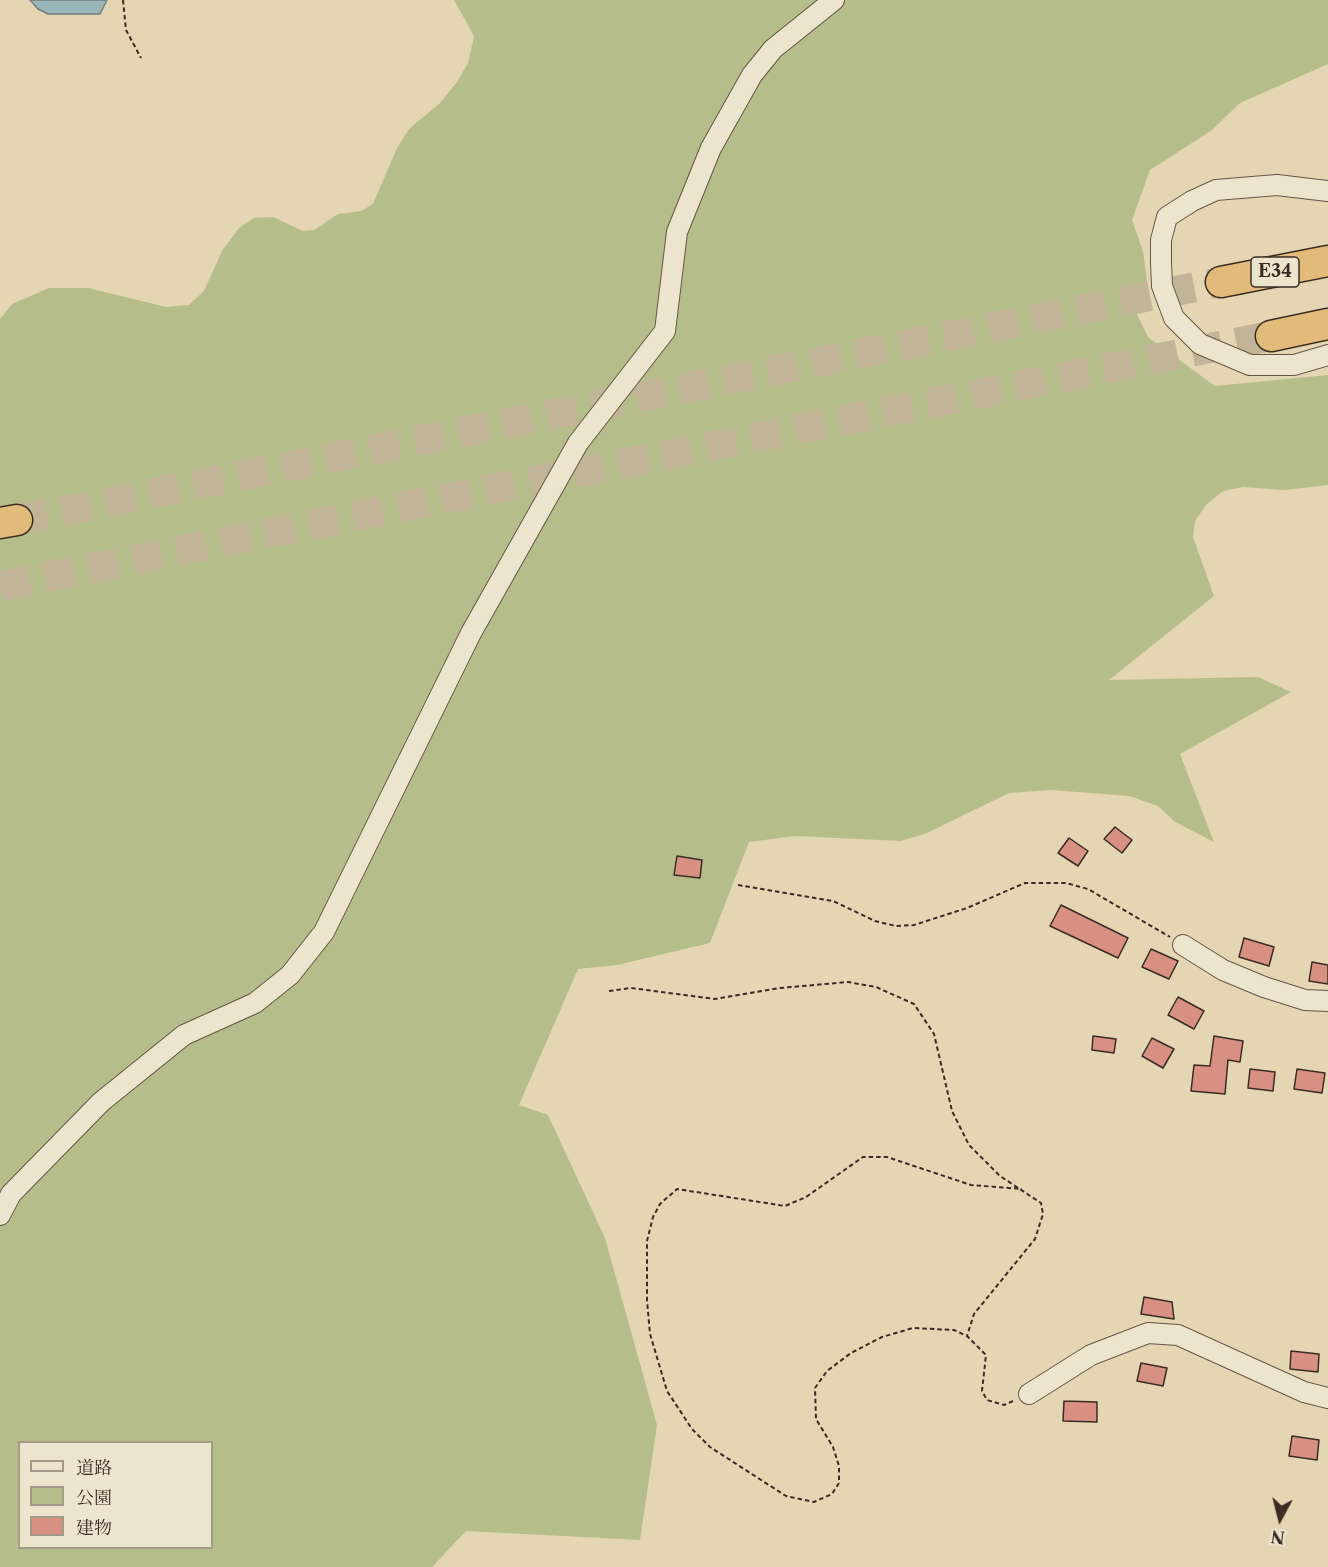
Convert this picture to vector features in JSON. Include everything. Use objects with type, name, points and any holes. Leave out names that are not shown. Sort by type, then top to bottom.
[{"type":"highway","name":"E34","points":[[1221,282],[1328,261]]},
{"type":"highway","points":[[1271,336],[1328,324]]},
{"type":"street","points":[[0,1215],[11,1194],[101,1102],[184,1035],[255,1003],[290,975],[324,932],[471,633],[573,453],[665,331],[677,232],[691,193],[717,138],[752,75],[772,49],[834,0]]},
{"type":"street","points":[[1328,191],[1277,185],[1216,190],[1191,201],[1167,218],[1161,240],[1161,263],[1162,286],[1174,318],[1200,344],[1250,365],[1294,365],[1328,355]]},
{"type":"street","points":[[1183,945],[1223,970],[1264,987],[1305,1000],[1328,1001]]},
{"type":"street","points":[[1029,1394],[1091,1355],[1148,1333],[1178,1335],[1304,1392],[1328,1398]]},
{"type":"path","points":[[123,0],[126,30],[141,58]]},
{"type":"path","points":[[738,885],[833,901],[875,921],[896,926],[914,925],[966,908],[1025,883],[1066,883],[1098,894],[1183,945]]},
{"type":"path","points":[[609,991],[631,988],[715,999],[780,988],[848,982],[876,987],[914,1004],[934,1034],[952,1111],[969,1145],[1000,1176],[1041,1203],[1043,1214],[1035,1239],[974,1314],[968,1336]]},
{"type":"path","points":[[1022,1189],[971,1185],[887,1157],[863,1157],[806,1197],[785,1206],[677,1189],[660,1204],[653,1217],[647,1241],[647,1300],[650,1334],[667,1391],[692,1429],[710,1447],[786,1496],[814,1502],[832,1494],[839,1483],[839,1467],[833,1447],[816,1419],[813,1406],[815,1388],[827,1371],[851,1353],[882,1337],[913,1328],[954,1329],[968,1336],[986,1354],[982,1391],[987,1400],[1004,1405],[1029,1394]]},
{"type":"green space","points":[[454,0],[1328,0],[1328,64],[1240,103],[1212,130],[1150,170],[1132,220],[1143,251],[1147,281],[1132,304],[1148,337],[1215,386],[1328,375],[1328,485],[1284,490],[1243,487],[1223,491],[1206,505],[1195,521],[1193,537],[1214,596],[1109,680],[1258,677],[1291,692],[1180,754],[1214,842],[1175,822],[1158,806],[1129,796],[1051,790],[1009,793],[927,833],[901,841],[795,836],[749,842],[710,943],[617,965],[578,969],[519,1105],[548,1115],[605,1238],[657,1425],[640,1540],[466,1531],[432,1567],[0,1567],[0,319],[12,304],[49,288],[88,288],[166,307],[189,305],[204,291],[222,251],[239,228],[254,218],[273,217],[303,231],[314,230],[338,214],[361,211],[373,204],[397,148],[409,129],[440,103],[457,82],[468,63],[474,36]]},
{"type":"water","points":[[30,0],[107,0],[100,14],[48,14],[38,9]]},
{"type":"building","points":[[1115,827],[1132,840],[1122,853],[1104,839]]},
{"type":"building","points":[[1069,838],[1088,851],[1078,866],[1058,853]]},
{"type":"building","points":[[677,856],[702,860],[700,878],[674,875]]},
{"type":"building","points":[[1061,905],[1128,938],[1118,958],[1050,926]]},
{"type":"building","points":[[1244,938],[1274,947],[1269,966],[1239,957]]},
{"type":"building","points":[[1151,949],[1178,961],[1169,979],[1142,967]]},
{"type":"building","points":[[1312,962],[1328,965],[1328,984],[1309,981]]},
{"type":"building","points":[[1178,997],[1204,1011],[1194,1029],[1168,1015]]},
{"type":"building","points":[[1093,1036],[1116,1039],[1114,1053],[1092,1050]]},
{"type":"building","points":[[1214,1036],[1243,1041],[1240,1062],[1228,1060],[1225,1094],[1191,1091],[1194,1065],[1210,1066]]},
{"type":"building","points":[[1152,1038],[1174,1049],[1163,1068],[1142,1056]]},
{"type":"building","points":[[1250,1069],[1275,1072],[1273,1091],[1248,1088]]},
{"type":"building","points":[[1297,1069],[1325,1073],[1322,1093],[1294,1089]]},
{"type":"building","points":[[1144,1297],[1172,1302],[1174,1319],[1141,1314]]},
{"type":"building","points":[[1291,1351],[1319,1354],[1318,1372],[1290,1369]]},
{"type":"building","points":[[1141,1363],[1167,1368],[1163,1386],[1137,1381]]},
{"type":"building","points":[[1064,1401],[1097,1402],[1097,1422],[1063,1421]]},
{"type":"building","points":[[1292,1436],[1319,1440],[1317,1460],[1289,1456]]},
{"type":"tunnel","points":[[17,520],[1221,282]]},
{"type":"tunnel","points":[[0,586],[1271,336]]}]
